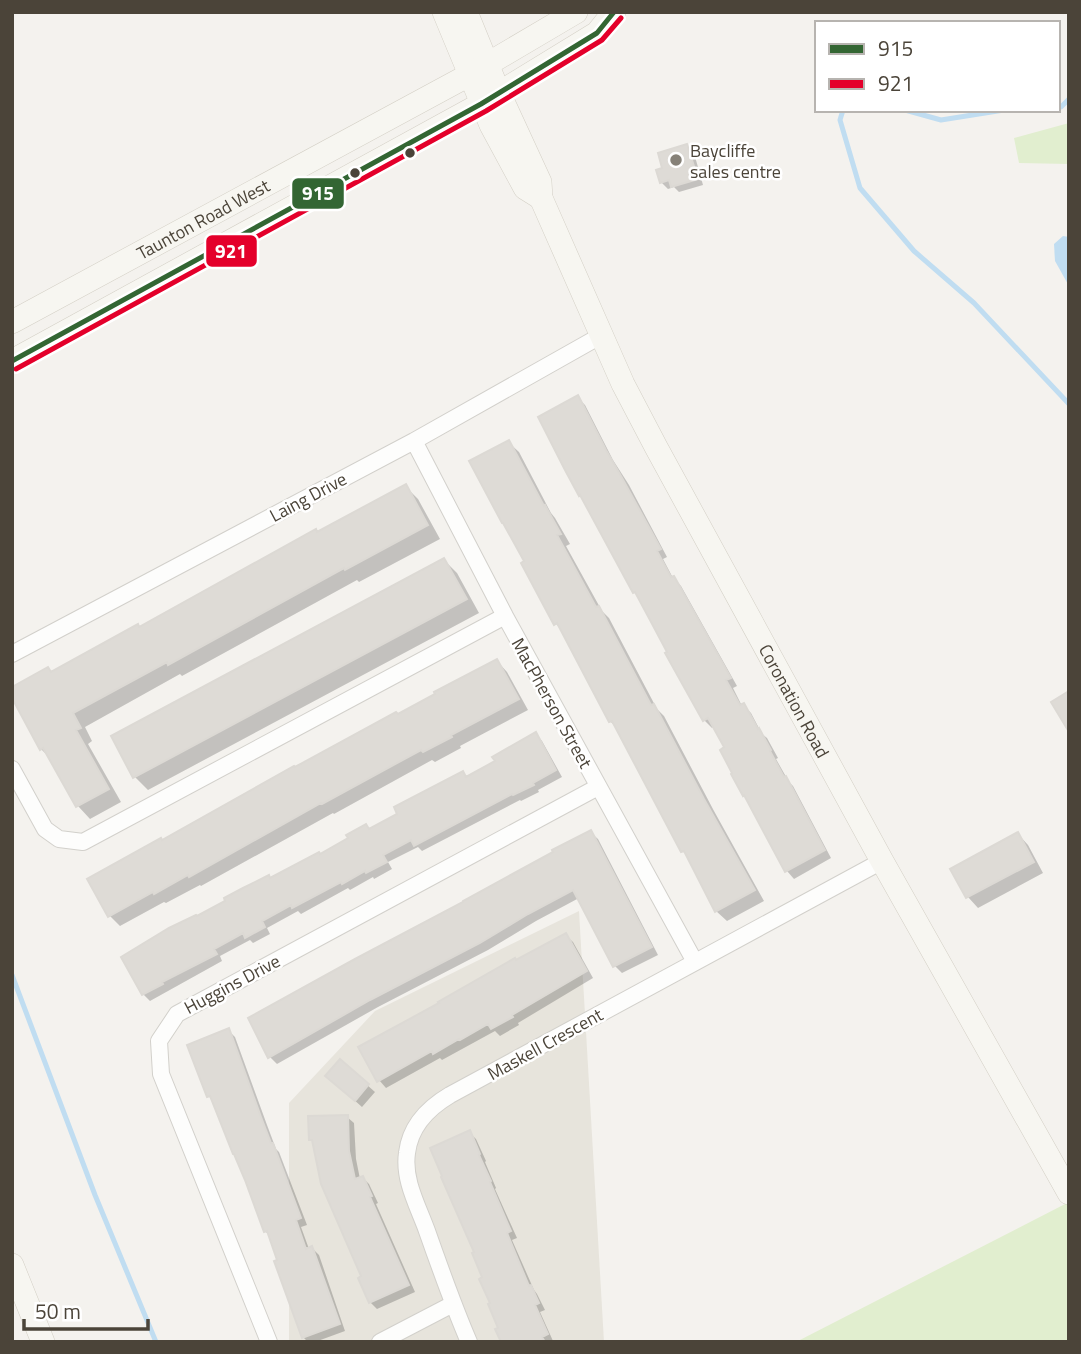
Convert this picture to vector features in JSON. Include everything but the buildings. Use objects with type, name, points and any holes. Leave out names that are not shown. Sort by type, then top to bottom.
[{"type":"street","name":"Coronation Road","points":[[444,12],[478,69],[490,98],[540,182],[541,198],[623,384],[656,447],[882,861],[1069,1194]]},
{"type":"street","name":"Coronation Road","points":[[466,12],[478,69]]},
{"type":"street","name":"Taunton Road West","points":[[12,322],[478,69],[576,12]]},
{"type":"street","name":"Taunton Road West","points":[[12,361],[490,98],[597,33],[614,12]]},
{"type":"street","name":"Laing Drive","points":[[12,654],[414,440],[602,335]]},
{"type":"street","name":"MacPherson Street","points":[[414,440],[505,616],[695,962]]},
{"type":"street","points":[[12,769],[45,829],[59,839],[83,842],[505,616]]},
{"type":"street","name":"Huggins Drive","points":[[269,1342],[161,1074],[159,1041],[177,1014],[598,787]]},
{"type":"street","name":"Maskell Crescent","points":[[469,1342],[407,1176],[407,1152],[415,1128],[422,1118],[440,1101],[882,861]]},
{"type":"street","points":[[12,1265],[43,1342]]},
{"type":"street","points":[[380,1342],[453,1304]]},
{"type":"shaded area","points":[[579,911],[604,1342],[289,1342],[289,1103],[375,1011]]},
{"type":"green space","points":[[1069,123],[1069,164],[1019,163],[1014,138]]},
{"type":"green space","points":[[1069,1202],[1069,1342],[796,1342]]},
{"type":"water","points":[[1063,236],[1069,237],[1069,286],[1055,261],[1054,244]]},
{"type":"waterway","points":[[1060,107],[1069,99]]},
{"type":"waterway","points":[[842,112],[840,120],[860,188],[914,251],[974,303],[1069,404]]},
{"type":"waterway","points":[[912,112],[941,120],[991,112]]},
{"type":"waterway","points":[[12,975],[95,1195],[156,1342]]},
{"type":"transit line","name":"915","points":[[12,361],[481,104],[597,33],[614,12]]},
{"type":"transit line","name":"921","points":[[16,369],[486,111],[602,40],[621,18]]},
{"type":"place","name":"Baycliffe sales centre","points":[[676,160]]}]
